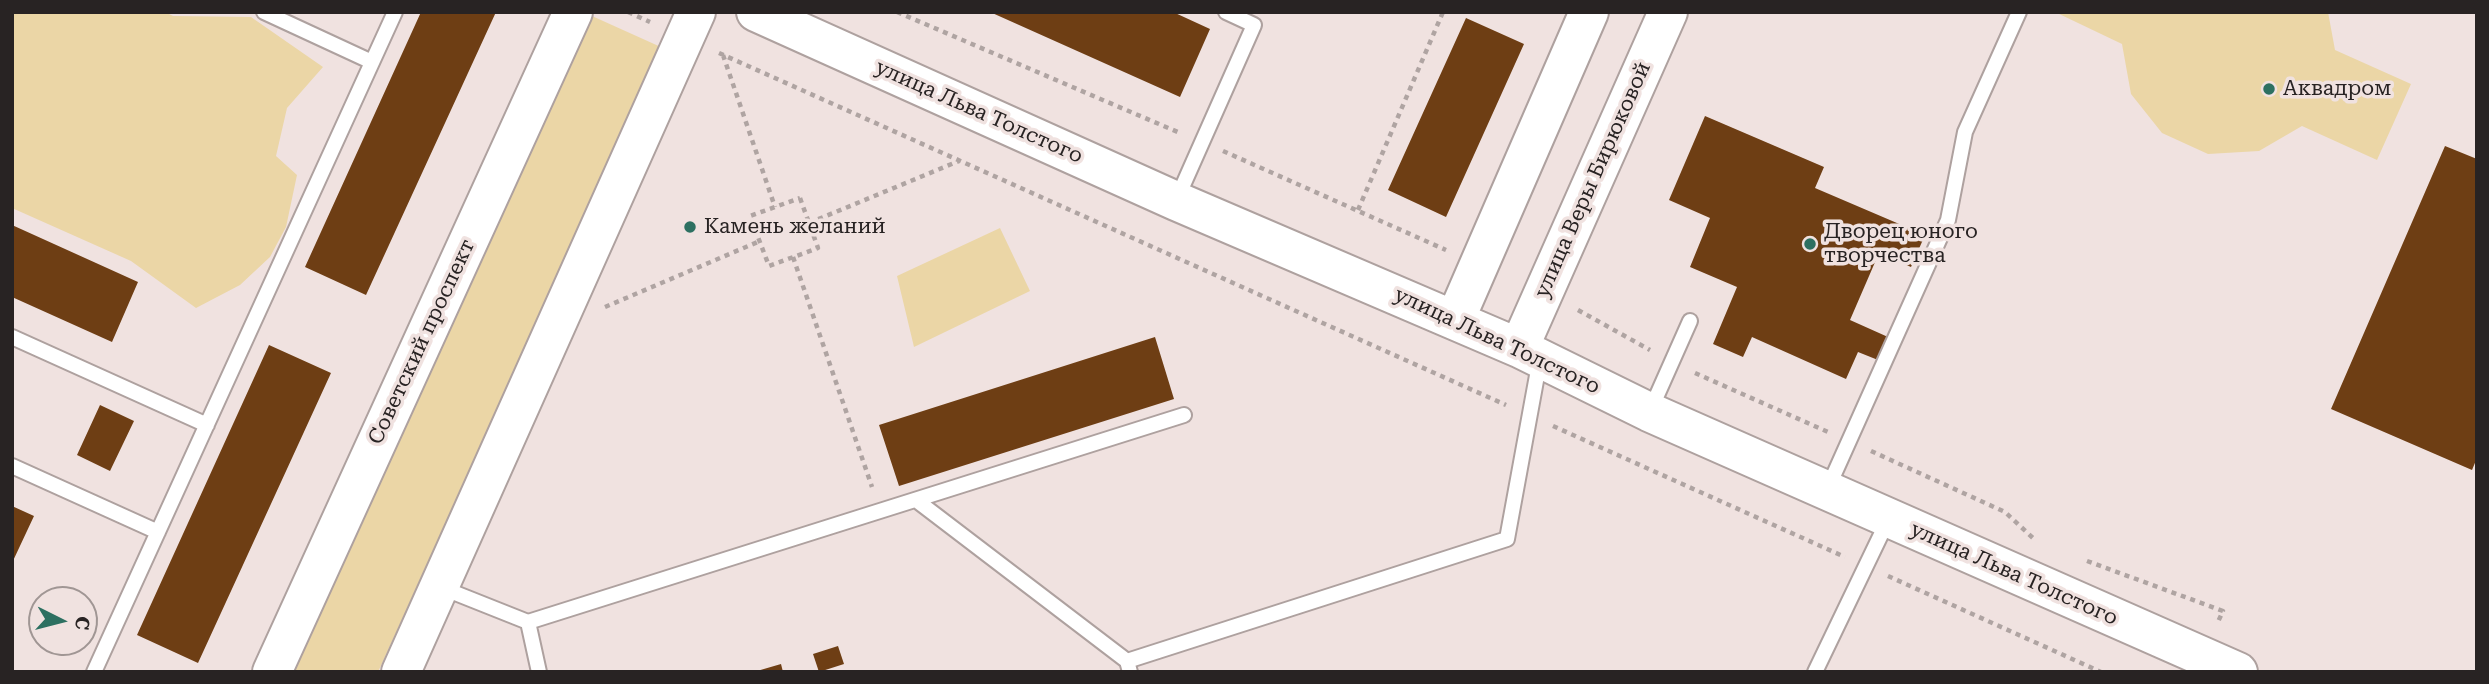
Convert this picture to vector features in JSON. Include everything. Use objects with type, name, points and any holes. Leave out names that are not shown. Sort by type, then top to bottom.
[{"type":"street","name":"Советский проспект","points":[[272,672],[573,12]]},
{"type":"street","name":"улица Льва Толстого","points":[[756,12],[1176,201],[1530,353],[1649,412],[2238,672]]},
{"type":"street","points":[[1455,320],[1589,12]]},
{"type":"street","name":"улица Веры Бирюковой","points":[[1530,353],[1668,12]]},
{"type":"street","points":[[401,672],[690,25]]},
{"type":"lane","points":[[264,12],[373,62]]},
{"type":"lane","points":[[94,672],[395,12]]},
{"type":"lane","points":[[1176,201],[1254,25],[1226,12]]},
{"type":"lane","points":[[1827,491],[1948,220],[1965,132],[2019,12]]},
{"type":"lane","points":[[1649,412],[1690,321]]},
{"type":"lane","points":[[12,337],[207,425]]},
{"type":"lane","points":[[916,500],[1129,667],[1507,539],[1530,416],[1530,353]]},
{"type":"lane","points":[[439,587],[528,622],[1184,415]]},
{"type":"lane","points":[[12,466],[158,532]]},
{"type":"lane","points":[[1815,672],[1888,519]]},
{"type":"lane","points":[[528,622],[539,672]]},
{"type":"path","points":[[628,12],[690,25],[723,55],[2101,672]]},
{"type":"path","points":[[1357,210],[1443,12]]},
{"type":"path","points":[[723,55],[775,207]]},
{"type":"path","points":[[809,222],[960,161]]},
{"type":"path","points":[[800,198],[809,222],[818,248],[769,266],[750,216],[800,198]]},
{"type":"path","points":[[594,312],[760,241]]},
{"type":"path","points":[[793,257],[880,511]]},
{"type":"path","points":[[2006,512],[2039,543]]},
{"type":"path","points":[[2076,557],[2223,611]]},
{"type":"shaded area","points":[[12,12],[165,12],[173,16],[251,17],[323,67],[287,108],[276,156],[297,175],[286,227],[270,257],[240,285],[196,308],[131,261],[12,208]]},
{"type":"shaded area","name":"Аквадром","points":[[2055,12],[2328,12],[2335,50],[2411,84],[2377,160],[2302,126],[2259,151],[2208,154],[2162,133],[2131,94],[2122,44]]},
{"type":"shaded area","points":[[592,16],[663,48],[378,672],[293,672]]},
{"type":"shaded area","points":[[1000,228],[1030,291],[914,347],[897,276]]},
{"type":"building","points":[[421,12],[496,12],[366,295],[305,267]]},
{"type":"building","points":[[990,12],[1173,12],[1210,29],[1180,97]]},
{"type":"building","points":[[1466,18],[1524,44],[1446,217],[1388,190]]},
{"type":"building","name":"Дворец юного творчества","points":[[1705,116],[1824,167],[1815,188],[1925,235],[1911,267],[1879,253],[1850,320],[1888,337],[1878,360],[1858,352],[1846,379],[1752,337],[1743,357],[1713,344],[1737,287],[1690,267],[1710,218],[1669,200]]},
{"type":"building","points":[[2445,146],[2477,159],[2477,458],[2472,470],[2331,409]]},
{"type":"building","points":[[12,225],[138,282],[112,342],[12,297]]},
{"type":"building","points":[[1155,337],[1174,399],[899,486],[879,425]]},
{"type":"building","points":[[269,345],[331,373],[198,663],[137,635]]},
{"type":"building","points":[[100,405],[134,421],[110,471],[77,455]]},
{"type":"building","points":[[12,506],[34,516],[12,563]]},
{"type":"building","points":[[838,646],[844,664],[819,672],[813,654]]},
{"type":"building","points":[[781,664],[783,672],[757,672],[757,671]]},
{"type":"place","name":"Аквадром","points":[[2269,89]]},
{"type":"place","name":"Камень желаний","points":[[690,227]]},
{"type":"place","name":"Дворец юного творчества","points":[[1810,244]]}]
